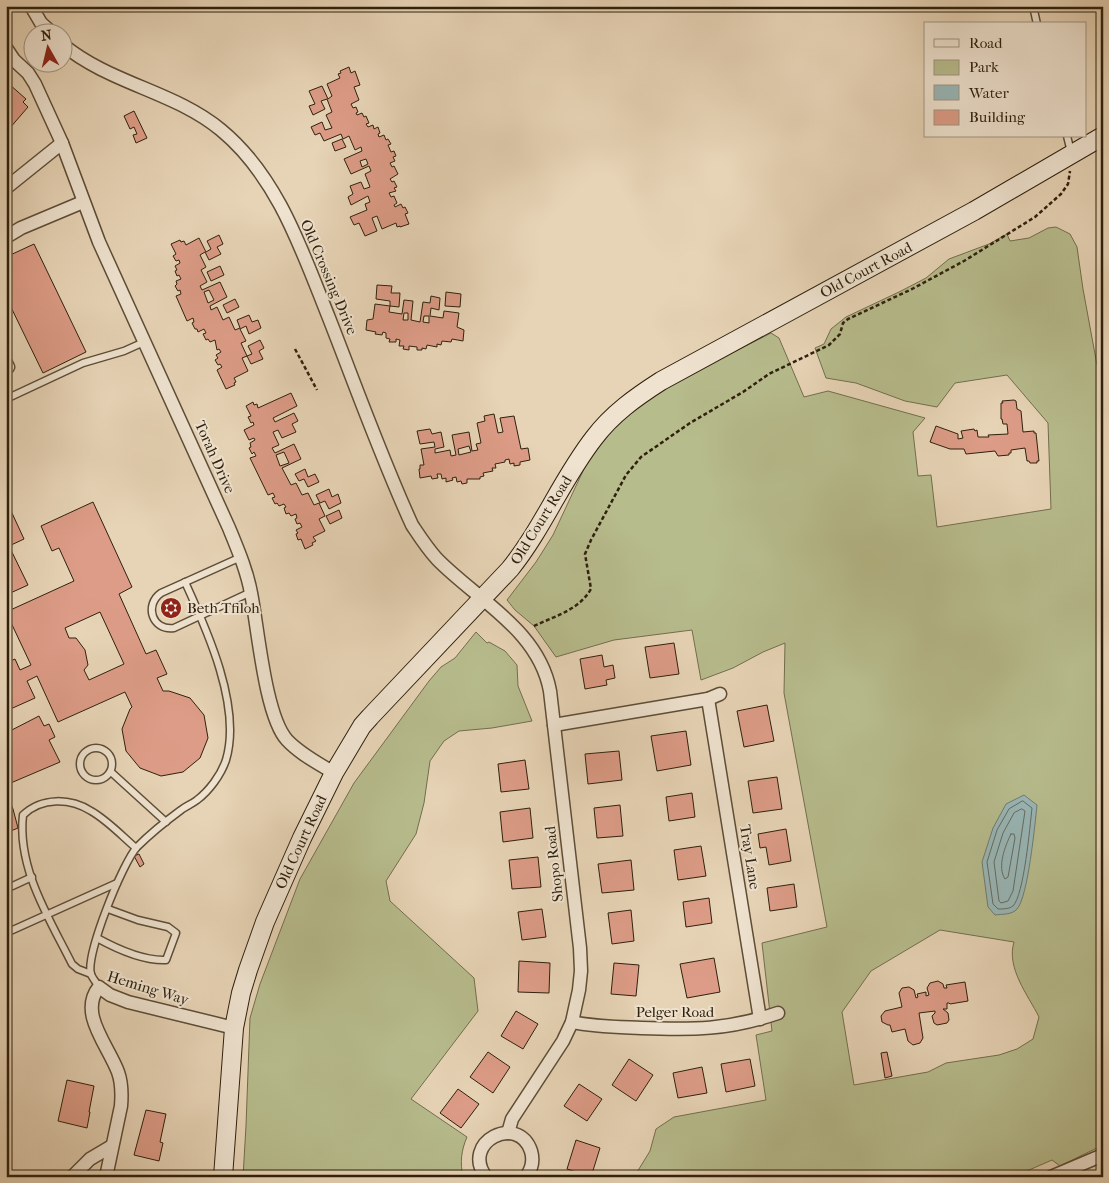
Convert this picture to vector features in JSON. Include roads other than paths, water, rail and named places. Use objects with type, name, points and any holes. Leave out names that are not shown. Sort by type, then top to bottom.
[{"type":"main road","name":"Old Court Road","points":[[223,1177],[234,1028],[241,993],[258,938],[280,884],[334,773],[362,726],[525,551],[577,462],[595,436],[617,412],[661,381],[974,211],[1103,136]]},
{"type":"street","points":[[31,6],[40,22]]},
{"type":"street","name":"Torah Drive","points":[[6,48],[35,84],[62,143],[99,242],[241,557],[251,592],[269,696],[278,728],[286,740],[334,773]]},
{"type":"street","name":"Old Crossing Drive","points":[[72,51],[94,67],[177,103],[200,116],[220,129],[256,165],[283,209],[318,290],[412,525],[423,543],[438,560],[482,599]]},
{"type":"street","points":[[6,188],[62,143]]},
{"type":"street","points":[[6,237],[21,228],[83,202]]},
{"type":"street","points":[[6,363],[8,367],[6,367]]},
{"type":"street","name":"Shopo Road","points":[[482,599],[523,636],[542,663],[548,677],[580,948],[581,971],[579,990],[572,1022],[563,1041],[512,1119],[508,1133]]},
{"type":"street","name":"Tray Lane","points":[[554,725],[714,697],[760,1019]]},
{"type":"street","name":"Heming Way","points":[[106,1177],[122,1094],[117,1070],[91,1011],[93,995],[99,987],[110,995],[128,1002],[234,1028]]},
{"type":"street","name":"Pelger Road","points":[[572,1022],[594,1026],[684,1030],[715,1029],[778,1014]]},
{"type":"street","points":[[486,1177],[480,1162],[482,1148],[493,1137],[508,1133],[519,1136],[530,1147],[532,1162],[526,1177]]},
{"type":"street","points":[[72,1177],[90,1159],[112,1146]]},
{"type":"street","points":[[1052,1177],[1103,1155]]},
{"type":"lane","points":[[1033,6],[1037,22]]},
{"type":"lane","points":[[1068,138],[1072,155]]},
{"type":"lane","points":[[6,399],[83,363],[124,351],[144,342]]},
{"type":"lane","points":[[241,557],[155,597],[152,605],[152,615],[156,622],[167,629],[174,628],[251,592]]},
{"type":"lane","points":[[91,974],[97,938],[117,883],[136,848],[166,822],[206,792],[225,762],[228,749],[228,715],[222,677],[210,637],[185,582]]},
{"type":"lane","points":[[92,748],[103,749],[111,757],[112,767],[110,772],[103,779],[92,780],[87,778],[81,770],[83,754],[92,748]]},
{"type":"lane","points":[[110,772],[166,822]]},
{"type":"lane","points":[[99,987],[91,974],[78,969],[72,964],[48,915],[24,855],[23,815],[30,808],[43,803],[64,800],[91,810],[136,848]]},
{"type":"lane","points":[[6,889],[32,878]]},
{"type":"lane","points":[[6,933],[117,883]]},
{"type":"lane","points":[[97,938],[111,946],[155,961],[166,960],[172,946],[176,933],[168,927],[138,920],[108,909]]},
{"type":"water","points":[[1024,795],[1037,805],[1024,890],[1021,902],[1015,911],[995,915],[988,907],[982,862],[993,828],[1006,804]]},
{"type":"place","name":"Beth Tfiloh","points":[[171,608]]}]
